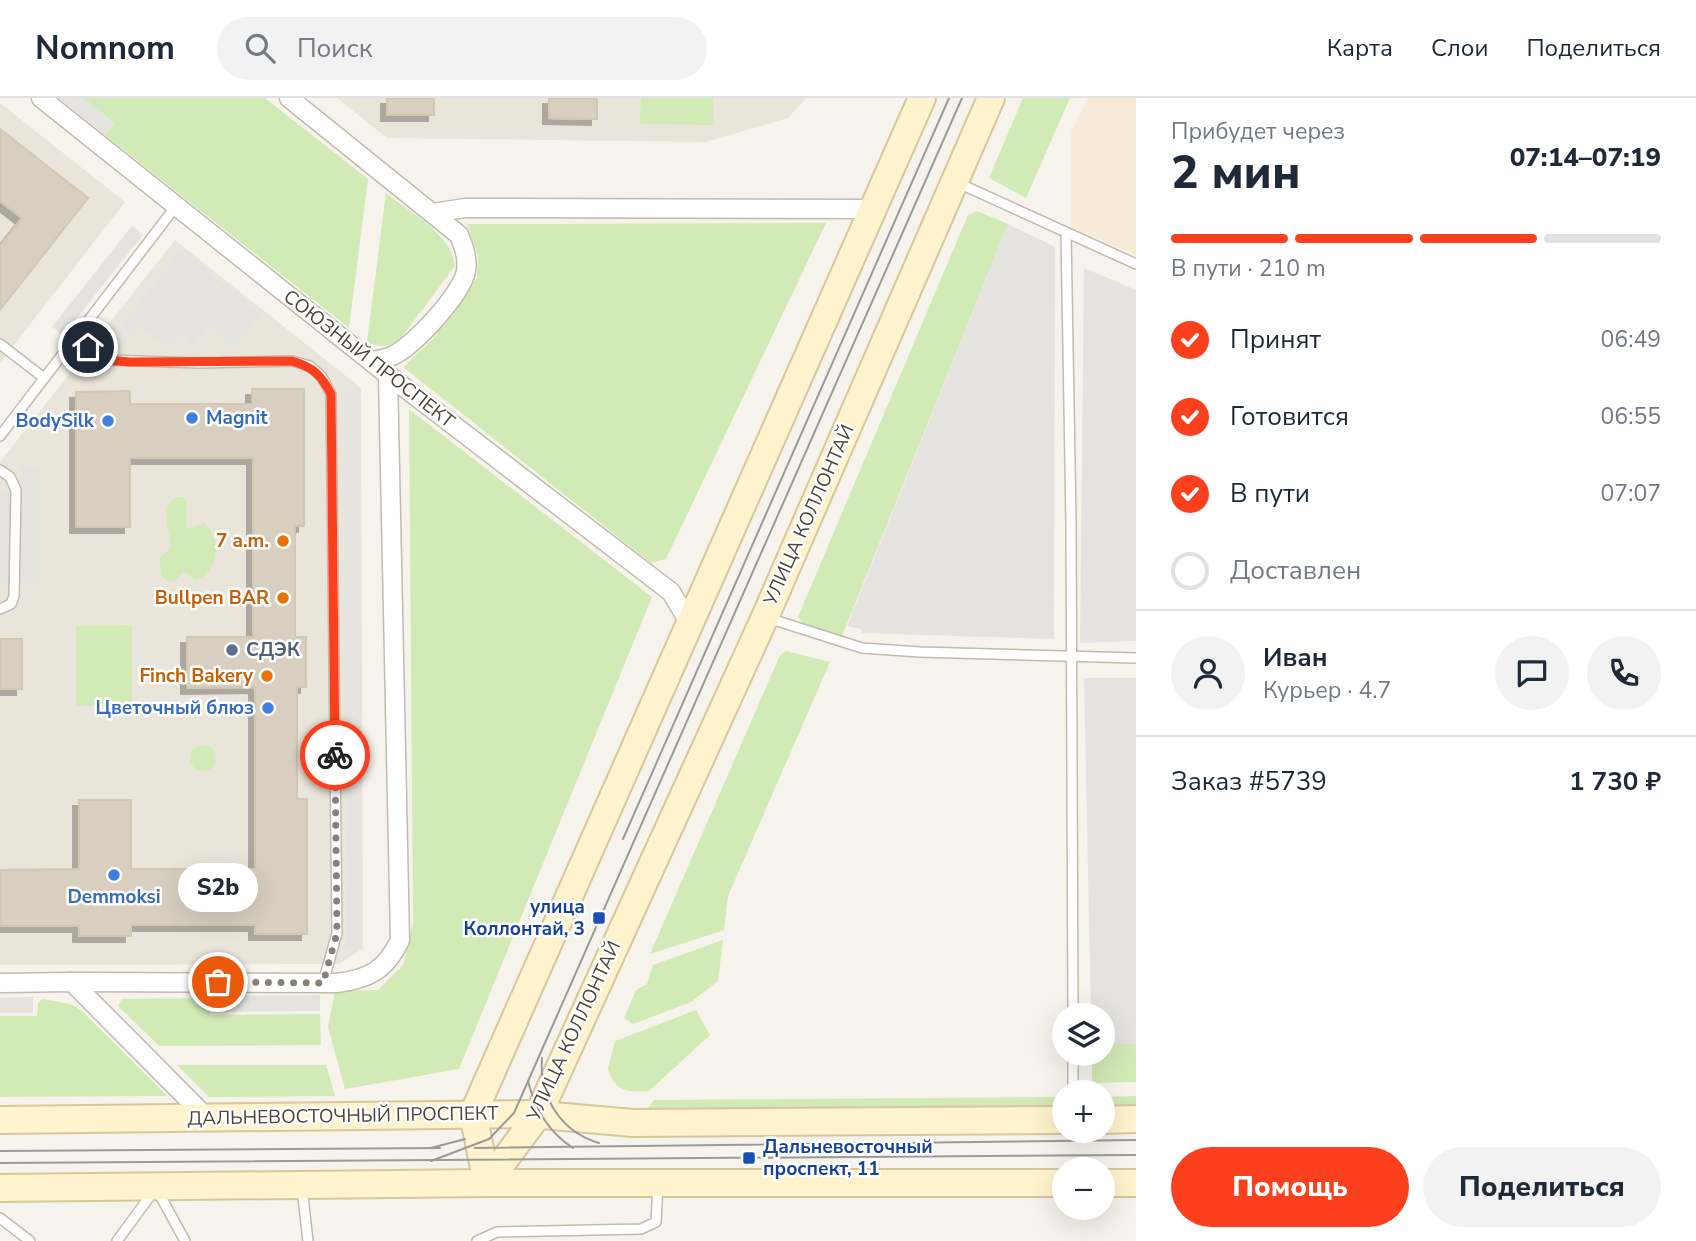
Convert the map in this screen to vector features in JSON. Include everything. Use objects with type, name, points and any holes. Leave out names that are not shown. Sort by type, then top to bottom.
[{"type":"main road","points":[[486,1183],[473,1114],[922,98]]},
{"type":"main road","name":"УЛИЦА КОЛЛОНТАЙ","points":[[486,1183],[538,1115],[765,617],[991,98]]},
{"type":"main road","name":"ДАЛЬНЕВОСТОЧНЫЙ ПРОСПЕКТ","points":[[0,1119],[473,1114],[538,1115],[633,1123],[1052,1120]]},
{"type":"main road","points":[[1115,1120],[1136,1119]]},
{"type":"main road","points":[[0,1188],[486,1183],[1052,1183]]},
{"type":"main road","points":[[1115,1183],[1136,1183]]},
{"type":"street","name":"СОЮЗНЫЙ ПРОСПЕКТ","points":[[41,98],[371,362],[671,592],[690,624]]},
{"type":"street","points":[[289,98],[433,213],[458,235],[466,251],[466,271],[462,283],[414,342],[392,357],[371,362]]},
{"type":"street","points":[[433,213],[465,208],[874,209]]},
{"type":"street","points":[[0,983],[323,983],[371,977],[388,961],[400,940],[388,375]]},
{"type":"street","points":[[72,982],[205,1117]]},
{"type":"lane","points":[[954,181],[1136,264]]},
{"type":"lane","points":[[0,436],[176,206]]},
{"type":"lane","points":[[1066,232],[1071,522],[1069,657],[1073,1003]]},
{"type":"lane","points":[[76,338],[107,360],[200,363],[292,361],[310,366],[322,377],[331,394],[337,933],[323,983]]},
{"type":"lane","points":[[0,344],[44,378]]},
{"type":"lane","points":[[0,470],[10,477],[16,490],[15,596],[11,604],[0,609]]},
{"type":"lane","points":[[765,617],[862,648],[1136,658]]},
{"type":"lane","points":[[477,1241],[497,1232],[641,1229],[656,1222],[658,1185]]},
{"type":"lane","points":[[302,1186],[307,1241]]},
{"type":"lane","points":[[117,1241],[156,1188],[185,1241]]},
{"type":"lane","points":[[0,1218],[30,1241]]},
{"type":"shaded area","points":[[59,98],[83,98],[114,123],[105,135]]},
{"type":"shaded area","points":[[337,98],[806,98],[788,118],[706,142],[387,138]]},
{"type":"shaded area","points":[[1088,98],[1136,98],[1136,255],[1071,227],[1071,133]]},
{"type":"shaded area","points":[[0,103],[125,202],[0,363]]},
{"type":"shaded area","points":[[1008,224],[1055,247],[1054,639],[862,633],[860,629],[847,626]]},
{"type":"shaded area","points":[[132,226],[143,235],[63,335],[52,327]]},
{"type":"shaded area","points":[[175,240],[361,388],[363,948],[339,964],[0,965],[0,462]]},
{"type":"shaded area","points":[[182,251],[221,282],[168,348],[140,326],[123,348],[111,338]]},
{"type":"shaded area","points":[[1084,268],[1136,290],[1136,641],[1080,643]]},
{"type":"shaded area","points":[[223,283],[261,314],[234,348],[208,326],[192,345],[181,335]]},
{"type":"shaded area","points":[[344,393],[359,393],[361,947],[346,947]]},
{"type":"shaded area","points":[[22,466],[39,466],[39,585],[0,585],[0,493],[21,493]]},
{"type":"shaded area","points":[[1084,678],[1136,678],[1136,1044],[1115,1044],[1115,1003],[1091,1003]]},
{"type":"shaded area","points":[[320,995],[320,1011],[213,1012],[212,996]]},
{"type":"shaded area","points":[[33,997],[33,1013],[0,1013],[0,998]]},
{"type":"green space","points":[[83,98],[265,98],[368,179],[349,328],[105,135],[114,123]]},
{"type":"green space","points":[[641,98],[713,98],[713,125],[640,124]]},
{"type":"green space","points":[[1023,98],[1070,98],[1026,198],[989,178]]},
{"type":"green space","points":[[386,193],[438,234],[452,254],[455,266],[401,338],[393,344],[381,346],[367,342]]},
{"type":"green space","points":[[977,211],[1008,224],[842,636],[807,627],[798,617],[968,215]]},
{"type":"green space","points":[[826,223],[666,559],[651,563],[403,367],[432,340],[477,278],[478,256],[467,224]]},
{"type":"green space","points":[[409,409],[652,597],[459,1069],[345,1089],[328,1027],[335,991],[378,990],[403,965],[413,922]]},
{"type":"green space","points":[[183,497],[187,504],[187,529],[204,523],[214,537],[213,563],[204,576],[196,580],[184,572],[174,581],[167,581],[162,576],[159,559],[171,547],[166,513],[171,501]]},
{"type":"green space","points":[[132,625],[132,705],[76,706],[76,626]]},
{"type":"green space","points":[[786,651],[830,662],[728,896],[724,930],[650,954],[780,655]]},
{"type":"green space","points":[[203,745],[212,749],[216,758],[212,767],[203,771],[194,767],[190,758],[194,749]]},
{"type":"green space","points":[[723,940],[718,981],[691,1002],[633,1024],[624,1018],[636,990],[647,984],[653,965]]},
{"type":"green space","points":[[202,998],[209,1002],[210,1015],[320,1014],[321,1045],[159,1046],[118,1006],[122,999]]},
{"type":"green space","points":[[42,999],[70,1004],[81,1010],[167,1096],[0,1097],[0,1016],[37,1016],[38,1003]]},
{"type":"green space","points":[[696,1010],[710,1035],[649,1091],[628,1091],[614,1082],[608,1069],[615,1041]]},
{"type":"green space","points":[[1115,1044],[1136,1044],[1136,1082],[1092,1080],[1092,1066],[1115,1066]]},
{"type":"green space","points":[[177,1065],[326,1065],[335,1096],[209,1097]]},
{"type":"green space","points":[[1136,1096],[1136,1108],[1115,1107],[1115,1097]]},
{"type":"green space","points":[[1052,1097],[1052,1107],[647,1110],[654,1100]]},
{"type":"building","points":[[387,98],[434,98],[434,115],[387,115]]},
{"type":"building","points":[[549,98],[597,98],[597,119],[549,118]]},
{"type":"building","points":[[0,129],[88,198],[0,310],[0,246],[22,218],[0,201]]},
{"type":"building","points":[[252,389],[304,389],[304,526],[295,526],[295,637],[306,637],[306,687],[297,687],[297,799],[307,799],[307,934],[255,934],[255,925],[131,925],[131,936],[79,936],[79,926],[0,926],[0,870],[79,869],[79,800],[131,800],[131,869],[255,869],[255,687],[187,688],[187,637],[253,637],[253,458],[130,458],[130,527],[76,527],[76,392],[130,391],[130,404],[252,404]]},
{"type":"building","points":[[0,639],[22,639],[22,689],[0,689]]},
{"type":"tram line","points":[[623,839],[949,98]]},
{"type":"tram line","points":[[431,1161],[489,1139],[514,1113],[962,98]]},
{"type":"tram line","points":[[542,1058],[544,1086],[555,1111],[574,1131],[599,1143]]},
{"type":"tram line","points":[[528,1081],[534,1101],[544,1119],[556,1135],[573,1148]]},
{"type":"tram line","points":[[431,1148],[465,1139]]},
{"type":"tram line","points":[[475,1148],[1136,1140]]},
{"type":"tram line","points":[[0,1151],[440,1148]]},
{"type":"tram line","points":[[0,1163],[1136,1155]]},
{"type":"way so far","points":[[218,982],[323,983],[337,933],[335,755]]},
{"type":"place","name":"Magnit","points":[[192,418]]},
{"type":"place","name":"BodySilk","points":[[108,421]]},
{"type":"place","name":"7 a.m.","points":[[283,541]]},
{"type":"place","name":"Bullpen BAR","points":[[283,598]]},
{"type":"place","name":"СДЭК","points":[[232,650]]},
{"type":"place","name":"Finch Bakery","points":[[267,676]]},
{"type":"place","name":"Цветочный блюз","points":[[268,708]]},
{"type":"place","name":"Demmoksi","points":[[114,875]]},
{"type":"place","name":"улица Коллонтай, 3","points":[[599,918]]},
{"type":"place","name":"S2b","points":[[218,982]]},
{"type":"place","name":"Дальневосточный проспект, 11","points":[[749,1158]]},
{"type":"route","points":[[88,347],[107,360],[130,362],[292,361],[310,366],[322,377],[331,394],[335,755]]}]
